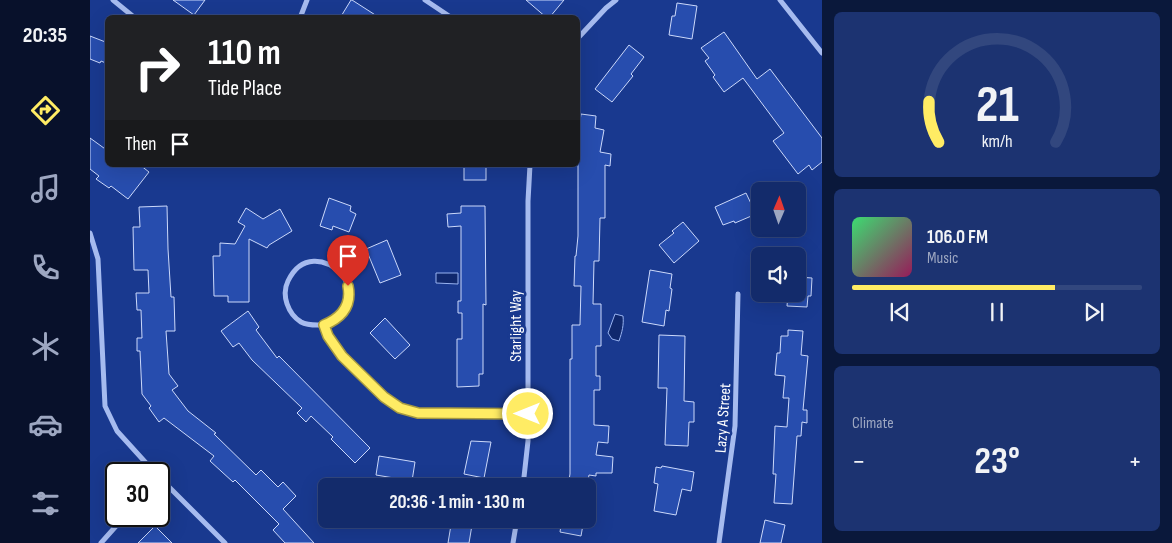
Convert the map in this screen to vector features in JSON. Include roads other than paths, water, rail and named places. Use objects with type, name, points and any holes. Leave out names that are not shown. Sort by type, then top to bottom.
[{"type":"street","points":[[113,0],[131,15]]},
{"type":"street","points":[[301,15],[307,0]]},
{"type":"street","points":[[424,0],[447,15]]},
{"type":"street","points":[[580,36],[616,0]]},
{"type":"street","points":[[780,0],[822,53]]},
{"type":"street","name":"Starlight Way","points":[[524,478],[528,441],[528,210],[530,167]]},
{"type":"street","points":[[90,233],[98,259],[105,406],[117,431],[145,462]]},
{"type":"street","points":[[310,262],[326,263],[336,268],[344,276],[350,293],[348,304],[342,314],[334,321],[324,325],[311,325],[300,321],[292,314],[285,295],[286,284],[292,274],[310,262]]},
{"type":"street","name":"Lazy A Street","points":[[719,543],[735,426],[738,294]]},
{"type":"street","points":[[324,325],[328,336],[342,356],[384,397],[400,408],[424,414],[528,414]]},
{"type":"street","points":[[170,490],[225,543]]},
{"type":"street","points":[[101,543],[115,527]]},
{"type":"street","points":[[512,543],[515,528]]},
{"type":"water","points":[[436,273],[458,273],[458,284],[436,283]]},
{"type":"water","points":[[615,314],[623,316],[619,341],[612,339],[608,333]]}]
